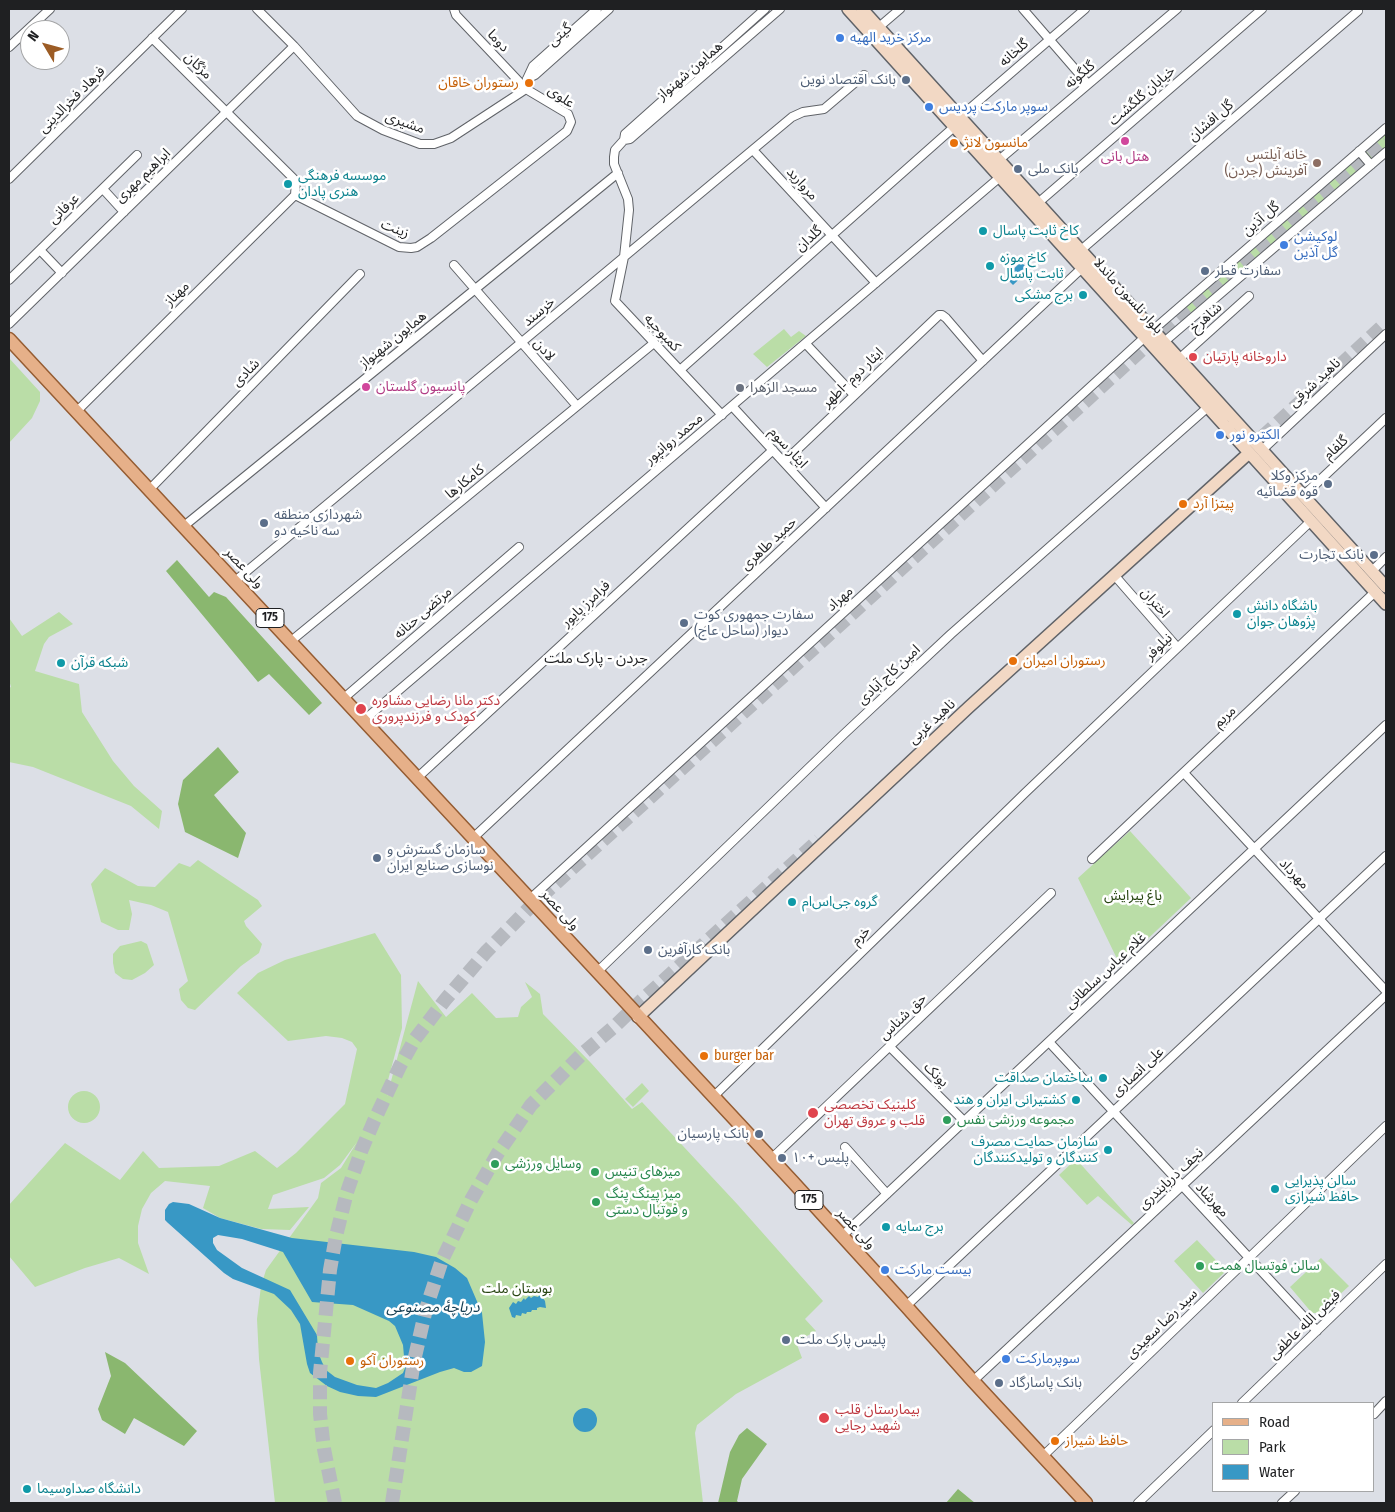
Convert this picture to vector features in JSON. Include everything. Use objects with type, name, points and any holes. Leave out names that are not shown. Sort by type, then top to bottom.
[{"type":"main road","name":"بلوار نلسون ماندلا","points":[[848,9],[957,122],[999,160],[1082,268],[1149,334],[1164,342],[1372,571],[1383,586],[1386,604]]},
{"type":"main road","name":"بلوار نلسون ماندلا","points":[[862,9],[879,27],[1000,177],[1081,250],[1208,408],[1311,521],[1383,586]]},
{"type":"main road","name":"ولی عصر","points":[[9,338],[771,1159],[1086,1503]]},
{"type":"main road","name":"ناهید غربی","points":[[638,1017],[969,708],[1249,453]]},
{"type":"street","points":[[9,47],[50,9]]},
{"type":"street","name":"فرهاد فخرالدینی","points":[[9,179],[182,9]]},
{"type":"street","name":"مشیری","points":[[257,9],[294,46],[357,116],[383,130],[420,144],[434,144],[451,138],[526,89]]},
{"type":"street","name":"دوما","points":[[454,9],[456,14],[526,89]]},
{"type":"street","name":"گیتی","points":[[526,89],[527,79],[533,66],[596,9]]},
{"type":"street","name":"گیتی","points":[[527,79],[610,9]]},
{"type":"street","points":[[764,9],[770,18]]},
{"type":"street","name":"همایون شهنواز","points":[[627,137],[764,9]]},
{"type":"street","name":"همایون شهنواز","points":[[627,137],[780,9]]},
{"type":"street","points":[[879,27],[900,9]]},
{"type":"street","points":[[1023,9],[1088,84]]},
{"type":"street","name":"گلخانه","points":[[957,122],[1085,9]]},
{"type":"street","name":"گلگونه","points":[[999,160],[1177,9]]},
{"type":"street","name":"خیابان گلگشت","points":[[1034,206],[1262,9]]},
{"type":"street","name":"گل‌ افشان","points":[[1081,250],[1358,11]]},
{"type":"street","name":"مژگان","points":[[152,38],[227,112]]},
{"type":"street","name":"ابراهیم مهری","points":[[9,324],[294,46]]},
{"type":"street","name":"خرسند","points":[[235,581],[798,114],[824,109],[864,75]]},
{"type":"street","name":"علوی","points":[[526,89],[568,114],[571,122],[567,131]]},
{"type":"street","points":[[227,112],[296,181],[295,195]]},
{"type":"street","name":"گلدان","points":[[680,370],[957,122]]},
{"type":"street","name":"گل آذین","points":[[1149,334],[1386,128]]},
{"type":"street","name":"زینت","points":[[295,195],[399,247],[411,248],[432,238],[567,131]]},
{"type":"street","name":"کمبوجیه","points":[[627,137],[615,150],[614,157],[614,164],[628,199],[629,210],[624,257],[615,301],[722,414]]},
{"type":"street","name":"مروارید","points":[[754,150],[876,283]]},
{"type":"street","points":[[1359,152],[1371,165]]},
{"type":"street","points":[[1164,342],[1386,152]]},
{"type":"street","name":"عرفانی","points":[[9,280],[137,155]]},
{"type":"street","name":"همایون شهنواز","points":[[184,526],[618,173]]},
{"type":"street","name":"محمد روانپور","points":[[364,720],[1000,177]]},
{"type":"street","points":[[103,189],[124,212]]},
{"type":"street","name":"مهناز","points":[[77,411],[295,195]]},
{"type":"street","points":[[1295,207],[1306,220]]},
{"type":"street","points":[[40,250],[62,273]]},
{"type":"street","points":[[1230,264],[1241,277]]},
{"type":"street","name":"لادن","points":[[454,265],[577,406]]},
{"type":"street","name":"حمید طاهری","points":[[473,838],[1082,268]]},
{"type":"street","name":"شادی","points":[[150,489],[360,274]]},
{"type":"street","name":"شاهرخ","points":[[1179,359],[1249,296]]},
{"type":"street","name":"ایثار دوم -اطهر","points":[[784,462],[936,317],[942,314],[983,361]]},
{"type":"street","name":"مهراد","points":[[530,899],[1149,334]]},
{"type":"street","name":"ناهید شرقی","points":[[1262,450],[1386,334]]},
{"type":"street","name":"کامکارها","points":[[291,641],[654,343]]},
{"type":"street","points":[[806,344],[854,395]]},
{"type":"street","name":"ایثار سوم","points":[[732,406],[826,508]]},
{"type":"street","name":"امین کاج آبادی","points":[[597,972],[844,734],[944,641],[1208,408]]},
{"type":"street","name":"گلفام","points":[[1303,496],[1386,418]]},
{"type":"street","name":"فرامرز پایور","points":[[417,778],[772,450]]},
{"type":"street","name":"نیلوفر","points":[[1026,792],[1311,521]]},
{"type":"street","name":"مرتضی حنانه","points":[[344,698],[519,547]]},
{"type":"street","points":[[1372,571],[1386,557]]},
{"type":"street","name":"اختران","points":[[1115,576],[1177,647]]},
{"type":"street","name":"مریم","points":[[1092,859],[1383,586]]},
{"type":"street","name":"غلام عباس سلطانی","points":[[842,1236],[1386,725]]},
{"type":"street","name":"مهرداد","points":[[1184,774],[1386,991]]},
{"type":"street","name":"خرم","points":[[713,1098],[1026,792]]},
{"type":"street","name":"علی انصاری","points":[[906,1306],[1386,856]]},
{"type":"street","name":"حق شناس","points":[[771,1159],[1051,893]]},
{"type":"street","name":"نجف دریابندری","points":[[973,1381],[1386,995]]},
{"type":"street","name":"مهرشاد","points":[[1049,1042],[1317,1331]]},
{"type":"street","name":"پونک","points":[[890,1047],[964,1121]]},
{"type":"street","name":"سید رضا سعیدی","points":[[1043,1456],[1386,1126]]},
{"type":"street","points":[[845,1147],[887,1194]]},
{"type":"street","name":"فیض الله عاطفی","points":[[1243,1402],[1386,1264]]},
{"type":"street","points":[[1375,1413],[1386,1402]]},
{"type":"street","points":[[1138,1503],[1212,1432]]},
{"type":"street","points":[[1282,1503],[1294,1492]]},
{"type":"green space","points":[[1386,132],[1386,147],[1183,322],[1175,313]]},
{"type":"green space","points":[[784,329],[791,337],[799,331],[806,336],[767,367],[753,354]]},
{"type":"green space","points":[[9,358],[40,392],[40,401],[32,418],[9,443]]},
{"type":"green space","points":[[177,560],[209,597],[214,592],[226,597],[322,703],[309,715],[269,674],[258,682],[166,571]]},
{"type":"green space","points":[[59,612],[73,624],[49,637],[44,644],[35,671],[79,684],[82,712],[113,761],[134,786],[162,811],[159,829],[131,806],[33,767],[9,762],[9,688],[11,687],[9,680],[9,618],[22,636]]},
{"type":"green space","points":[[218,747],[239,772],[214,795],[246,833],[238,858],[185,832],[178,804],[183,780]]},
{"type":"green space","name":"باغ پیرایش","points":[[1130,831],[1191,898],[1120,965],[1078,878]]},
{"type":"green space","points":[[198,860],[258,900],[262,906],[244,921],[246,926],[262,944],[259,953],[241,966],[195,1010],[188,1008],[181,1000],[179,989],[188,981],[168,912],[151,905],[129,900],[132,914],[129,930],[118,930],[101,922],[91,884],[105,868],[138,886],[155,887],[179,863],[190,867]]},
{"type":"green space","name":"بوستان ملت","points":[[375,933],[401,975],[402,1028],[387,1084],[387,1096],[418,981],[446,1017],[472,993],[496,1018],[518,1017],[521,1007],[532,997],[525,982],[540,994],[543,1014],[591,1063],[632,1109],[642,1102],[738,1205],[823,1301],[805,1319],[816,1331],[796,1342],[802,1358],[736,1394],[697,1425],[695,1433],[703,1503],[275,1503],[259,1359],[257,1319],[261,1286],[266,1270],[318,1198],[321,1183],[341,1168],[357,1142],[340,1165],[324,1178],[273,1195],[268,1209],[309,1207],[290,1230],[261,1229],[220,1218],[203,1208],[210,1186],[165,1181],[151,1193],[142,1209],[138,1226],[138,1243],[149,1274],[119,1258],[85,1268],[35,1287],[9,1256],[9,1205],[65,1143],[120,1180],[143,1151],[159,1168],[219,1166],[255,1151],[277,1168],[296,1153],[345,1104],[357,1049],[352,1042],[342,1038],[326,1036],[288,1041],[237,993],[258,973],[285,960]]},
{"type":"green space","points":[[141,941],[147,944],[154,965],[145,973],[132,980],[123,979],[115,973],[113,954],[120,946]]},
{"type":"green space","points":[[642,1083],[649,1091],[633,1107],[625,1099]]},
{"type":"green space","points":[[84,1091],[96,1095],[100,1107],[96,1119],[84,1123],[72,1119],[68,1107],[72,1095]]},
{"type":"green space","points":[[1076,1159],[1134,1223],[1132,1225],[1098,1196],[1087,1205],[1059,1175]]},
{"type":"green space","name":"سالن فوتسال همت","points":[[1197,1240],[1226,1271],[1203,1293],[1174,1261]]},
{"type":"green space","points":[[1321,1258],[1349,1286],[1320,1313],[1312,1313],[1290,1287]]},
{"type":"green space","points":[[105,1352],[125,1363],[197,1431],[184,1446],[134,1418],[125,1434],[102,1420],[98,1409],[111,1376]]},
{"type":"green space","points":[[747,1428],[767,1444],[742,1479],[737,1501],[739,1503],[718,1503],[730,1452],[739,1435]]},
{"type":"green space","points":[[958,1489],[975,1503],[946,1503]]},
{"type":"water","points":[[1021,262],[1029,270],[1013,285],[1005,277]]},
{"type":"water","name":"دریاچهٔ مصنوعی","points":[[173,1202],[189,1204],[220,1218],[292,1238],[414,1252],[436,1257],[455,1268],[467,1278],[482,1313],[485,1342],[482,1366],[471,1372],[464,1372],[454,1368],[440,1372],[376,1397],[340,1392],[327,1386],[310,1373],[300,1324],[291,1310],[274,1294],[233,1279],[224,1273],[165,1220],[165,1210]],"holes":[[[218,1235],[242,1239],[283,1252],[312,1302],[353,1305],[389,1321],[395,1326],[403,1345],[405,1368],[403,1373],[376,1388],[357,1385],[335,1377],[326,1370],[318,1352],[317,1335],[290,1290],[242,1268],[217,1250],[213,1243],[213,1238]]]},
{"type":"water","points":[[540,1294],[545,1301],[546,1308],[540,1307],[526,1314],[522,1313],[521,1316],[516,1315],[515,1318],[512,1317],[509,1308],[513,1302],[516,1304],[524,1298],[525,1300],[529,1296],[531,1298],[534,1296],[538,1297]]},
{"type":"water","points":[[585,1408],[590,1409],[596,1415],[596,1425],[590,1431],[585,1432],[580,1431],[574,1425],[573,1420],[574,1415],[580,1409]]},
{"type":"tunnel","points":[[335,1503],[324,1449],[320,1414],[320,1373],[330,1270],[336,1236],[347,1192],[374,1121],[415,1039],[445,1000],[486,952],[534,903],[1145,347],[1386,141]]},
{"type":"tunnel","points":[[1247,451],[1386,323]]},
{"type":"tunnel","points":[[392,1503],[414,1361],[426,1309],[442,1260],[471,1200],[498,1153],[531,1105],[581,1055],[819,840]]},
{"type":"place","name":"مرکز خرید الهیه","points":[[840,38]]},
{"type":"place","name":"بانک اقتصاد نوین","points":[[906,80]]},
{"type":"place","name":"رستوران خاقان","points":[[529,83]]},
{"type":"place","name":"سوپر مارکت پردیس","points":[[929,107]]},
{"type":"place","name":"هتل بانی","points":[[1125,141]]},
{"type":"place","name":"مانسون لانژ","points":[[954,143]]},
{"type":"place","name":"خانه آیلتس آفرینش (جردن)","points":[[1317,163]]},
{"type":"place","name":"بانک ملی","points":[[1018,169]]},
{"type":"place","name":"موسسه فرهنگی هنری پادان","points":[[288,184]]},
{"type":"place","name":"کاخ ثابت پاسال","points":[[983,231]]},
{"type":"place","name":"لوکیشن گل آذین","points":[[1284,245]]},
{"type":"place","name":"کاخ موزه ثابت پاسال","points":[[990,266]]},
{"type":"place","name":"سفارت قطر","points":[[1205,271]]},
{"type":"place","name":"برج مشکی","points":[[1083,295]]},
{"type":"place","name":"داروخانه پارتیان","points":[[1193,357]]},
{"type":"place","name":"پانسیون گلستان","points":[[366,387]]},
{"type":"place","name":"مسجد الزهرا","points":[[740,388]]},
{"type":"place","name":"الكترو نور","points":[[1220,435]]},
{"type":"place","name":"مرکز وکلا قوه قضائیه","points":[[1328,484]]},
{"type":"place","name":"پیتزا آرد","points":[[1183,504]]},
{"type":"place","name":"شهرداری منطقه سه ناحیه دو","points":[[264,523]]},
{"type":"place","name":"بانک تجارت","points":[[1374,555]]},
{"type":"place","name":"باشگاه دانش پژوهان جوان","points":[[1237,614]]},
{"type":"place","name":"سفارت جمهوری کوت دیوار (ساحل عاج)","points":[[684,623]]},
{"type":"place","name":"رستوران امیران","points":[[1013,661]]},
{"type":"place","name":"شبکه قرآن","points":[[61,663]]},
{"type":"place","name":"دکتر مانا رضایی مشاوره کودک و فرزندپروری","points":[[361,709]]},
{"type":"place","name":"سازمان گسترش و نوسازی صنایع ایران","points":[[377,858]]},
{"type":"place","name":"گروه جی‌اس‌ام","points":[[792,902]]},
{"type":"place","name":"بانک کارآفرین","points":[[648,950]]},
{"type":"place","name":"burger bar","points":[[704,1056]]},
{"type":"place","name":"ساختمان صداقت","points":[[1103,1078]]},
{"type":"place","name":"کشتیرانی ایران و هند","points":[[1076,1100]]},
{"type":"place","name":"کلینیک تخصصی قلب و عروق تهران","points":[[813,1113]]},
{"type":"place","name":"مجموعه ورزشی نفس","points":[[947,1120]]},
{"type":"place","name":"بانک پارسیان","points":[[759,1134]]},
{"type":"place","name":"سازمان حمایت مصرف کنندگان و تولیدکنندگان","points":[[1108,1150]]},
{"type":"place","name":"پلیس +۱۰","points":[[782,1158]]},
{"type":"place","name":"وسایل ورزشی","points":[[495,1164]]},
{"type":"place","name":"میزهای تنیس","points":[[595,1172]]},
{"type":"place","name":"سالن پذیرایی حافظ شیرازی","points":[[1275,1189]]},
{"type":"place","name":"میز پینگ پنگ و فوتبال دستی","points":[[596,1202]]},
{"type":"place","name":"برج سایه","points":[[886,1227]]},
{"type":"place","name":"سالن فوتسال همت","points":[[1200,1266]]},
{"type":"place","name":"بیست مارکت","points":[[885,1270]]},
{"type":"place","name":"پلیس پارک ملت","points":[[786,1340]]},
{"type":"place","name":"سوپرمارکت","points":[[1006,1359]]},
{"type":"place","name":"رستوران آکو","points":[[350,1361]]},
{"type":"place","name":"بانک پاسارگاد","points":[[999,1383]]},
{"type":"place","name":"بیمارستان قلب شهید رجایی","points":[[824,1418]]},
{"type":"place","name":"حافظ شیراز","points":[[1055,1441]]},
{"type":"place","name":"دانشگاه صداوسیما","points":[[27,1489]]},
{"type":"district","name":"جردن - پارک ملت","points":[[596,659]]}]
